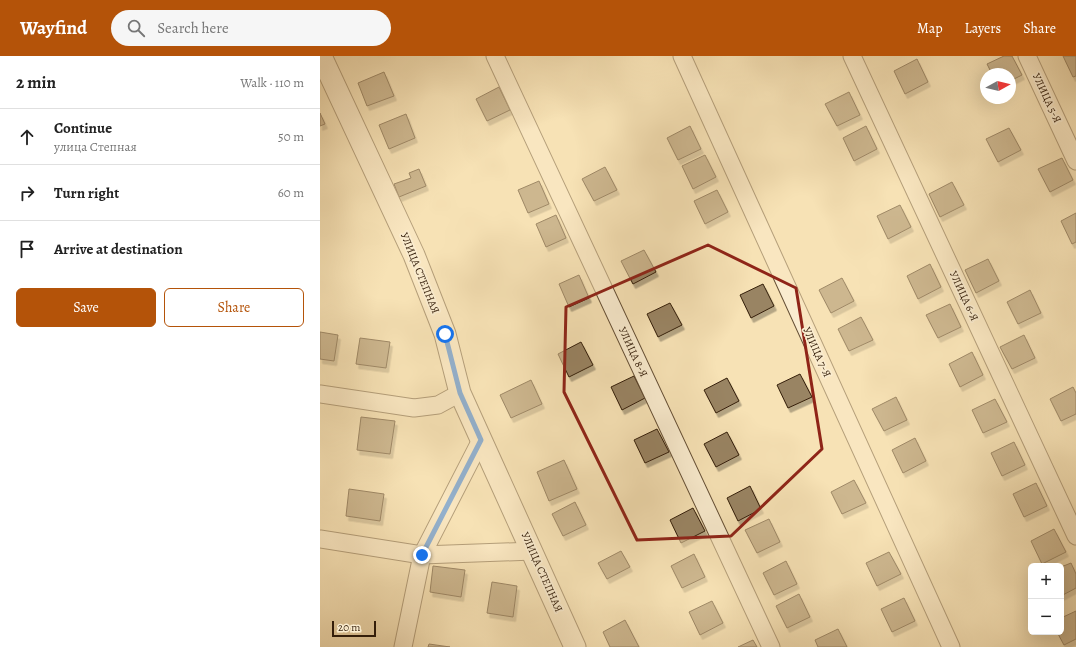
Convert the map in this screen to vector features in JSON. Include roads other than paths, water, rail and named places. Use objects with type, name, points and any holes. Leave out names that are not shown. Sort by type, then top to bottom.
[{"type":"street","name":"УЛИЦА СТЕПНАЯ","points":[[321,56],[414,255],[445,334],[460,393],[575,647]]},
{"type":"street","name":"УЛИЦА 8-Я","points":[[494,56],[771,647]]},
{"type":"street","name":"УЛИЦА 7-Я","points":[[682,56],[952,647]]},
{"type":"street","name":"УЛИЦА 6-Я","points":[[852,56],[1076,536]]},
{"type":"street","name":"УЛИЦА 5-Я","points":[[1027,56],[1076,161]]},
{"type":"street","points":[[320,394],[414,408],[438,405],[460,393]]},
{"type":"street","points":[[402,647],[422,555],[481,440]]},
{"type":"street","points":[[320,539],[422,555],[532,551]]}]
